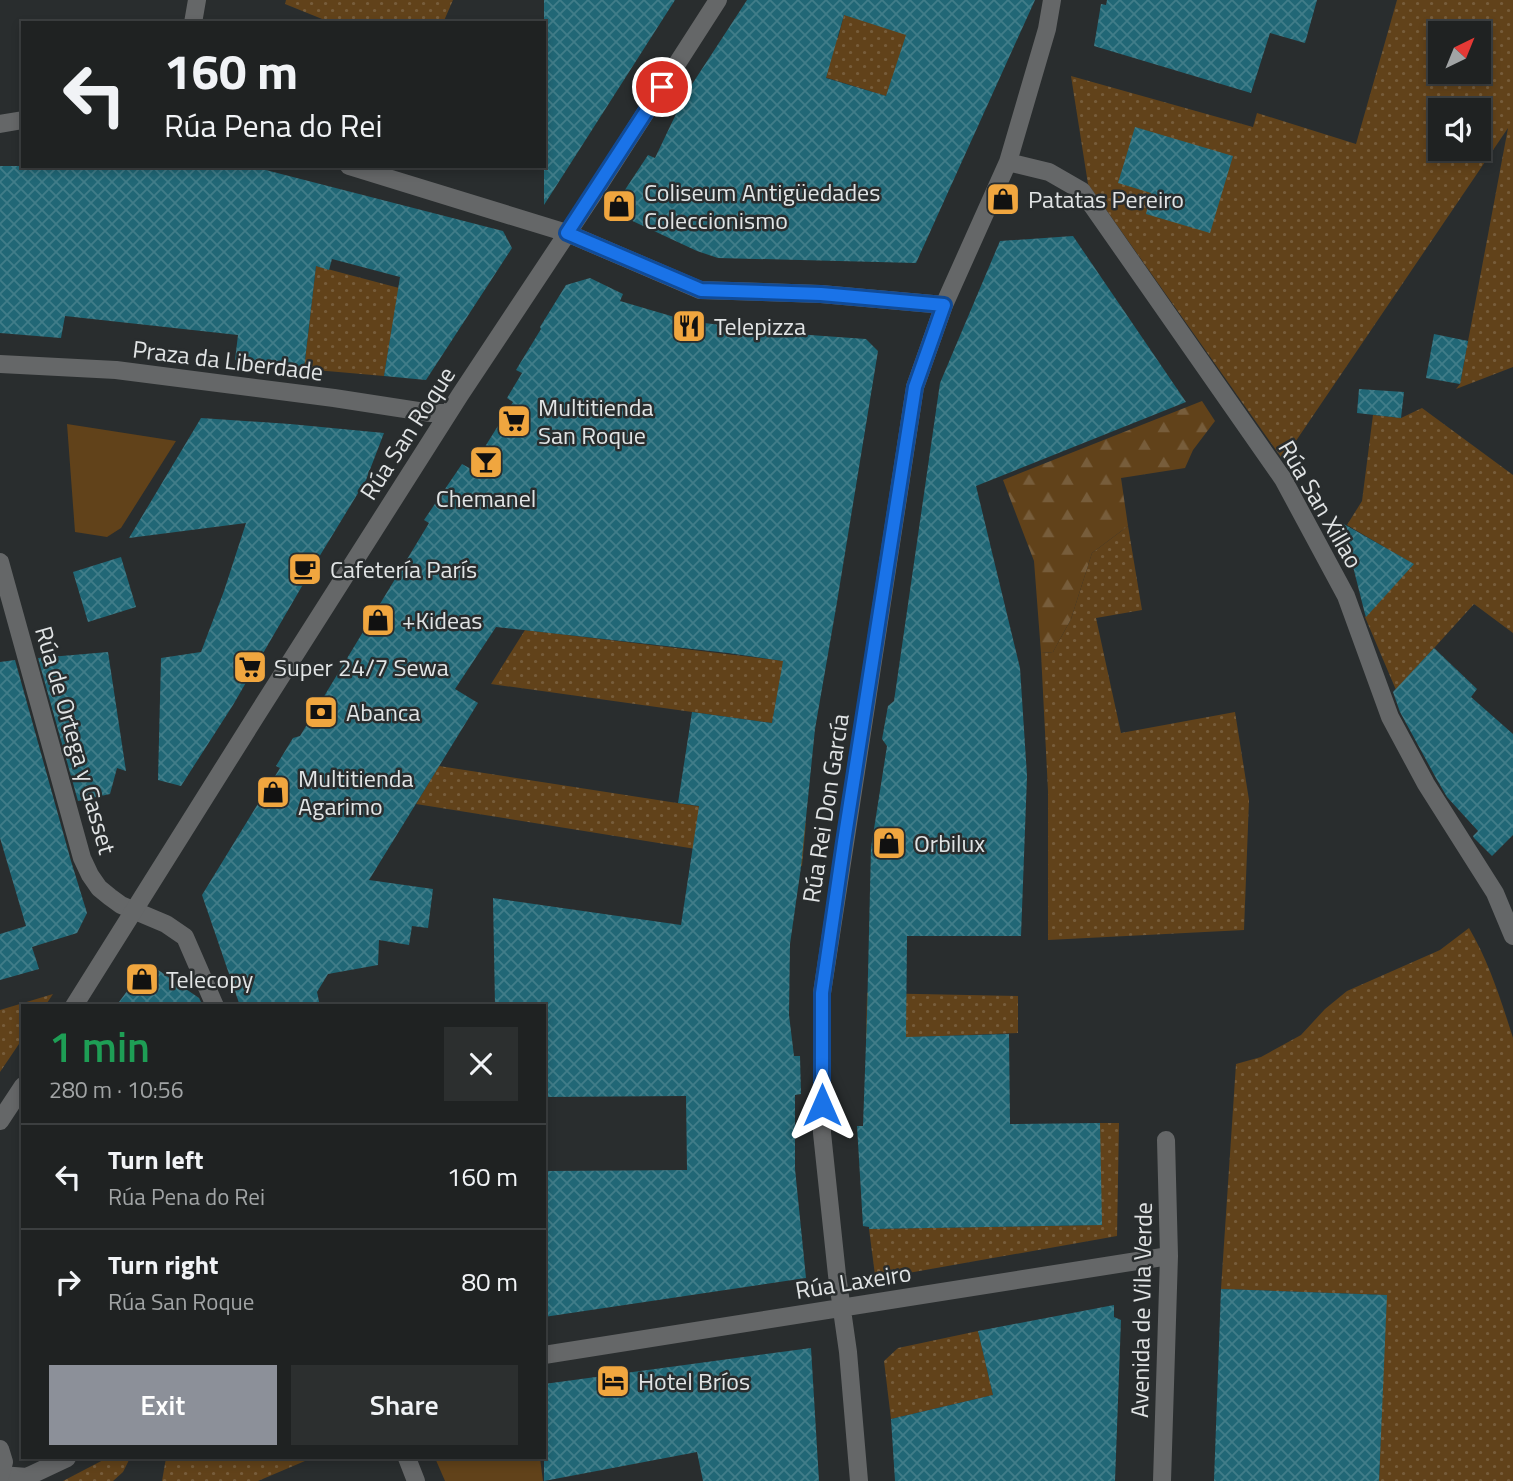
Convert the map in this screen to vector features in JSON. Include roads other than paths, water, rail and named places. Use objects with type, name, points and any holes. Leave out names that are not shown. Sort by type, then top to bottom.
[{"type":"street","points":[[192,21],[197,0]]},
{"type":"street","name":"Rúa San Roque","points":[[75,1004],[448,413],[718,0]]},
{"type":"street","name":"Rúa Rei Don García","points":[[859,1481],[822,1133],[822,993],[915,387],[944,305],[1007,162],[1047,29],[1052,0]]},
{"type":"street","points":[[0,124],[21,120]]},
{"type":"street","name":"Rúa San Xillao","points":[[1007,162],[1049,172],[1082,191],[1283,479],[1346,596],[1390,717],[1426,784],[1495,893],[1513,936]]},
{"type":"street","points":[[356,168],[567,233],[701,290],[821,294],[944,305]]},
{"type":"street","name":"Praza da Liberdade","points":[[0,364],[116,370],[431,413],[448,413]]},
{"type":"street","name":"Rúa de Ortega y Gasset","points":[[0,562],[82,858],[90,875],[99,888],[121,905],[139,904],[185,937],[214,1004]]},
{"type":"street","points":[[0,1121],[21,1089]]},
{"type":"street","name":"Avenida de Vila Verde","points":[[1162,1481],[1169,1256],[1166,1140]]},
{"type":"street","name":"Rúa Laxeiro","points":[[546,1355],[1169,1256]]},
{"type":"street","points":[[0,1448],[4,1462],[0,1476],[27,1477],[64,1459]]},
{"type":"street","points":[[407,1459],[416,1481]]},
{"type":"place","name":"Patatas Pereiro","points":[[1003,199]]},
{"type":"place","name":"Coliseum Antigüedades Coleccionismo","points":[[619,206]]},
{"type":"place","name":"Telepizza","points":[[689,326]]},
{"type":"place","name":"Multitienda San Roque","points":[[514,421]]},
{"type":"place","name":"Chemanel","points":[[486,462]]},
{"type":"place","name":"Cafetería París","points":[[305,569]]},
{"type":"place","name":"+Kideas","points":[[378,620]]},
{"type":"place","name":"Super 24/7 Sewa","points":[[250,667]]},
{"type":"place","name":"Abanca","points":[[321,712]]},
{"type":"place","name":"Multitienda Agarimo","points":[[273,792]]},
{"type":"place","name":"Orbilux","points":[[889,843]]},
{"type":"place","name":"Telecopy","points":[[142,979]]},
{"type":"place","name":"Hotel Bríos","points":[[613,1381]]}]
